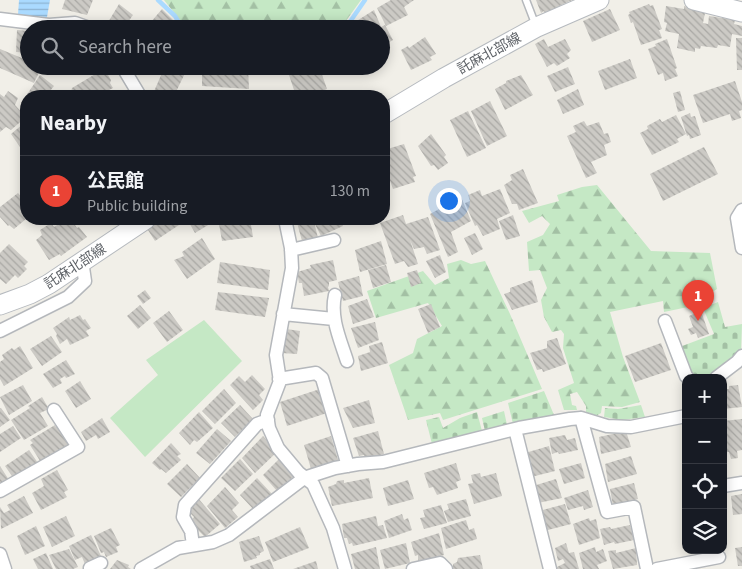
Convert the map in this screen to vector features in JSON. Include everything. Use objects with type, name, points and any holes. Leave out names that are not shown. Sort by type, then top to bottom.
[{"type":"main road","name":"託麻北部線","points":[[390,110],[444,78],[537,27],[599,0]]},
{"type":"main road","points":[[694,0],[742,12]]},
{"type":"main road","name":"託麻北部線","points":[[0,305],[30,294],[49,284],[137,225]]},
{"type":"street","points":[[0,19],[20,21]]},
{"type":"street","points":[[127,75],[136,90]]},
{"type":"street","points":[[742,210],[736,218],[742,248]]},
{"type":"street","points":[[287,225],[292,268],[276,354],[279,379],[276,394],[267,415],[278,448],[304,478],[313,484],[333,528],[345,569]]},
{"type":"street","points":[[291,250],[334,240]]},
{"type":"street","points":[[0,331],[68,297],[85,280],[82,261]]},
{"type":"street","points":[[335,295],[332,306],[334,319],[347,360]]},
{"type":"street","points":[[283,314],[334,319]]},
{"type":"street","points":[[664,321],[685,374]]},
{"type":"street","points":[[721,374],[740,360]]},
{"type":"street","points":[[279,379],[316,373],[322,378],[348,466]]},
{"type":"street","points":[[0,491],[78,447],[54,410]]},
{"type":"street","points":[[141,569],[178,548],[213,542],[229,536],[304,478],[348,466],[382,462],[515,429],[581,418],[607,426],[631,427],[682,417]]},
{"type":"street","points":[[581,418],[607,512],[634,507],[647,569]]},
{"type":"street","points":[[193,545],[192,531],[183,517],[185,505],[257,424],[268,420]]},
{"type":"street","points":[[515,429],[550,569]]},
{"type":"street","points":[[727,485],[742,483]]},
{"type":"street","points":[[0,554],[4,569]]},
{"type":"street","points":[[657,569],[719,559]]},
{"type":"street","points":[[413,569],[440,563],[446,569]]},
{"type":"lane","points":[[526,0],[537,27]]},
{"type":"green space","points":[[164,0],[361,0],[347,20],[180,20]]},
{"type":"green space","points":[[597,185],[651,251],[710,253],[717,289],[688,307],[664,312],[663,301],[610,312],[623,357],[640,402],[622,407],[602,406],[601,413],[593,418],[586,416],[586,406],[577,392],[570,394],[572,405],[576,406],[577,410],[564,410],[558,390],[574,383],[563,348],[564,334],[561,330],[552,332],[544,317],[541,300],[547,288],[540,270],[529,271],[527,242],[543,235],[550,224],[542,216],[529,223],[522,211],[559,201],[557,195],[582,187]]},
{"type":"green space","points":[[461,260],[471,264],[485,261],[542,389],[443,420],[440,413],[408,420],[389,365],[413,353],[417,339],[442,326],[428,303],[376,318],[367,291],[423,271],[435,285],[449,278],[447,264]]},
{"type":"green space","points":[[718,302],[725,327],[742,324],[741,353],[713,374],[686,374],[677,348],[714,334],[703,308]]},
{"type":"green space","points":[[204,320],[242,361],[145,457],[110,418],[158,375],[146,360]]},
{"type":"green space","points":[[544,391],[554,415],[513,424],[508,403]]},
{"type":"green space","points":[[641,405],[645,417],[622,420],[604,417],[605,408],[618,409]]},
{"type":"green space","points":[[504,411],[507,425],[485,431],[482,418]]},
{"type":"green space","points":[[477,412],[482,431],[432,444],[426,420],[439,417],[443,428],[460,418]]},
{"type":"water","points":[[19,0],[50,0],[47,17],[18,15]]},
{"type":"building","points":[[65,0],[93,0],[87,15],[62,9]]},
{"type":"building","points":[[391,0],[414,0],[404,7],[408,15],[390,24],[390,20],[383,20],[377,8]]},
{"type":"building","points":[[536,0],[572,0],[545,13],[544,11],[541,13]]},
{"type":"building","points":[[119,4],[133,15],[129,20],[109,20]]},
{"type":"building","points":[[649,4],[650,6],[653,5],[662,29],[659,30],[662,38],[641,45],[633,22],[631,23],[628,15],[630,14],[629,12]]},
{"type":"building","points":[[666,6],[684,9],[684,6],[704,10],[703,23],[708,24],[709,16],[735,20],[734,24],[742,26],[742,36],[732,34],[730,47],[718,45],[717,48],[701,46],[700,49],[695,48],[695,52],[677,48],[679,34],[665,31],[667,23],[664,22]]},
{"type":"building","points":[[162,9],[173,20],[153,20]]},
{"type":"building","points":[[610,9],[620,30],[592,42],[583,21]]},
{"type":"building","points":[[374,10],[378,20],[358,20]]},
{"type":"building","points":[[17,30],[20,30],[20,52],[16,52]]},
{"type":"building","points":[[425,37],[436,54],[430,57],[432,60],[411,70],[401,50],[408,46],[409,48]]},
{"type":"building","points":[[736,38],[742,38],[742,70],[737,70]]},
{"type":"building","points":[[544,39],[548,47],[565,39],[571,50],[567,54],[570,58],[557,66],[554,63],[547,67],[535,44]]},
{"type":"building","points":[[667,39],[678,76],[665,81],[663,73],[658,75],[648,49]]},
{"type":"building","points":[[0,49],[20,57],[20,75],[38,75],[34,83],[0,68]]},
{"type":"building","points":[[630,59],[637,78],[605,90],[598,71]]},
{"type":"building","points":[[568,67],[575,84],[555,92],[547,76]]},
{"type":"building","points":[[40,75],[54,86],[51,90],[30,90]]},
{"type":"building","points":[[94,75],[108,75],[113,88],[109,90],[72,90]]},
{"type":"building","points":[[161,75],[184,75],[177,90],[155,90]]},
{"type":"building","points":[[202,75],[248,75],[249,89],[202,86]]},
{"type":"building","points":[[289,75],[322,75],[327,89],[325,90],[294,90]]},
{"type":"building","points":[[521,75],[533,95],[505,110],[495,89],[506,83],[506,81]]},
{"type":"building","points":[[735,81],[742,102],[742,110],[739,111],[741,118],[732,121],[730,114],[703,123],[693,95]]},
{"type":"building","points":[[578,89],[584,105],[563,114],[557,100]]},
{"type":"building","points":[[8,91],[18,98],[15,105],[20,110],[20,122],[11,130],[6,127],[0,132],[0,94],[4,97]]},
{"type":"building","points":[[680,91],[685,110],[678,112],[673,93]]},
{"type":"building","points":[[490,101],[507,136],[487,146],[471,111]]},
{"type":"building","points":[[468,111],[486,148],[467,157],[450,120]]},
{"type":"building","points":[[690,113],[691,117],[695,116],[701,135],[690,139],[689,135],[687,136],[681,117]]},
{"type":"building","points":[[676,115],[686,134],[677,139],[679,142],[652,155],[640,133],[648,129],[647,126],[660,119],[662,122]]},
{"type":"building","points":[[584,121],[587,126],[599,122],[604,134],[608,133],[611,142],[604,145],[607,155],[591,162],[597,173],[586,178],[567,136],[576,132],[573,126]]},
{"type":"building","points":[[20,126],[20,147],[11,134]]},
{"type":"building","points":[[431,134],[446,155],[444,157],[448,163],[438,170],[434,165],[431,166],[418,146]]},
{"type":"building","points":[[404,144],[416,176],[413,177],[415,182],[393,189],[390,181],[390,148]]},
{"type":"building","points":[[704,147],[718,174],[663,201],[650,174]]},
{"type":"building","points":[[523,169],[538,203],[519,210],[517,204],[512,204],[504,185],[512,180],[510,175]]},
{"type":"building","points":[[500,189],[510,213],[497,219],[500,229],[483,236],[477,225],[475,226],[465,203],[470,201],[468,195],[480,190],[482,196]]},
{"type":"building","points":[[18,193],[20,195],[20,224],[14,229],[8,226],[0,217],[0,207]]},
{"type":"building","points":[[461,197],[471,221],[451,232],[458,252],[448,257],[430,214]]},
{"type":"building","points":[[403,215],[406,224],[428,217],[440,250],[427,254],[424,247],[414,249],[410,240],[418,264],[408,267],[404,261],[395,264],[381,225],[390,225],[390,220]]},
{"type":"building","points":[[513,215],[520,236],[506,240],[499,221]]},
{"type":"building","points":[[48,225],[54,227],[57,225],[75,225],[87,237],[61,256],[60,254],[49,260],[36,240],[42,235],[40,230]]},
{"type":"building","points":[[149,225],[179,225],[155,241],[146,227]]},
{"type":"building","points":[[190,225],[208,225],[195,233]]},
{"type":"building","points":[[219,225],[251,225],[253,237],[222,241]]},
{"type":"building","points":[[298,225],[315,225],[318,238],[302,241]]},
{"type":"building","points":[[316,225],[343,225],[343,226],[321,236]]},
{"type":"building","points":[[475,233],[483,249],[472,255],[464,238]]},
{"type":"building","points":[[202,238],[215,259],[187,279],[174,260],[184,256],[182,252]]},
{"type":"building","points":[[381,241],[387,264],[360,272],[355,250]]},
{"type":"building","points":[[9,244],[28,262],[24,266],[27,269],[18,278],[15,275],[6,284],[0,279],[0,253]]},
{"type":"building","points":[[440,255],[446,272],[435,278],[426,261]]},
{"type":"building","points":[[333,260],[337,280],[329,282],[329,291],[304,296],[302,283],[299,283],[297,272],[311,268],[310,265]]},
{"type":"building","points":[[220,262],[270,270],[268,290],[217,283]]},
{"type":"building","points":[[386,265],[391,282],[373,288],[368,270]]},
{"type":"building","points":[[417,270],[421,283],[411,287],[407,273]]},
{"type":"building","points":[[359,276],[363,296],[343,301],[338,282]]},
{"type":"building","points":[[532,280],[538,302],[512,310],[504,294],[510,292],[510,288]]},
{"type":"building","points":[[145,290],[151,298],[143,304],[137,296]]},
{"type":"building","points":[[218,292],[269,298],[265,317],[215,310]]},
{"type":"building","points":[[367,299],[374,317],[353,324],[348,306]]},
{"type":"building","points":[[431,304],[440,327],[428,333],[418,309]]},
{"type":"building","points":[[140,305],[151,318],[138,329],[127,316]]},
{"type":"building","points":[[169,311],[183,330],[167,342],[153,323]]},
{"type":"building","points":[[701,311],[709,334],[698,338],[696,333],[691,335],[688,329],[693,327],[689,316]]},
{"type":"building","points":[[80,315],[91,328],[86,331],[89,336],[70,345],[67,339],[60,344],[53,328],[69,317],[70,320]]},
{"type":"building","points":[[375,322],[379,340],[358,348],[351,328]]},
{"type":"building","points":[[286,329],[300,331],[297,354],[281,353]]},
{"type":"building","points":[[51,336],[62,352],[42,366],[30,349]]},
{"type":"building","points":[[557,338],[566,364],[543,372],[542,369],[537,370],[530,353],[547,348],[547,341]]},
{"type":"building","points":[[382,342],[388,363],[361,371],[358,356],[370,352],[369,346]]},
{"type":"building","points":[[661,343],[671,370],[635,382],[625,356]]},
{"type":"building","points":[[20,346],[33,368],[4,386],[0,379],[0,362],[4,359],[2,355],[12,348],[14,350]]},
{"type":"building","points":[[66,360],[75,374],[60,379],[62,383],[53,388],[43,374]]},
{"type":"building","points":[[252,375],[265,389],[259,395],[263,400],[253,410],[230,385],[239,376],[245,382]]},
{"type":"building","points":[[80,381],[91,399],[76,408],[65,391]]},
{"type":"building","points":[[23,385],[32,401],[9,415],[0,397]]},
{"type":"building","points":[[738,385],[742,407],[727,409],[727,389],[729,389],[729,386]]},
{"type":"building","points":[[224,389],[236,403],[215,424],[202,411]]},
{"type":"building","points":[[320,389],[327,413],[287,426],[280,402]]},
{"type":"building","points":[[42,397],[49,409],[40,413],[48,426],[24,440],[11,420],[30,408],[28,406]]},
{"type":"building","points":[[369,400],[375,423],[353,428],[343,408]]},
{"type":"building","points":[[240,405],[253,419],[235,437],[221,423]]},
{"type":"building","points":[[0,408],[10,420],[0,427]]},
{"type":"building","points":[[199,412],[213,428],[197,442],[194,440],[190,445],[179,433]]},
{"type":"building","points":[[102,418],[110,432],[98,439],[96,435],[86,441],[81,432]]},
{"type":"building","points":[[742,419],[742,450],[737,451],[738,458],[731,459],[729,452],[727,452],[727,421]]},
{"type":"building","points":[[55,425],[56,427],[58,426],[70,444],[42,464],[30,445],[33,443],[30,440]]},
{"type":"building","points":[[13,426],[21,438],[0,452],[0,434]]},
{"type":"building","points":[[217,429],[231,441],[210,464],[196,453]]},
{"type":"building","points":[[378,431],[384,454],[365,460],[364,455],[359,456],[353,438]]},
{"type":"building","points":[[626,431],[631,447],[601,454],[599,437]]},
{"type":"building","points":[[565,435],[567,440],[575,438],[578,450],[552,454],[549,438]]},
{"type":"building","points":[[263,436],[277,452],[255,473],[242,458]]},
{"type":"building","points":[[331,436],[338,460],[311,469],[304,445]]},
{"type":"building","points":[[171,443],[181,454],[177,456],[181,460],[166,473],[152,463]]},
{"type":"building","points":[[549,446],[555,471],[531,477],[525,453]]},
{"type":"building","points":[[29,450],[38,463],[14,479],[5,466]]},
{"type":"building","points":[[631,456],[637,474],[608,482],[605,464]]},
{"type":"building","points":[[280,458],[295,475],[277,491],[263,475]]},
{"type":"building","points":[[240,459],[253,474],[235,491],[221,478]]},
{"type":"building","points":[[456,463],[461,480],[456,482],[458,488],[437,495],[433,487],[429,488],[424,473]]},
{"type":"building","points":[[581,463],[585,478],[564,484],[559,469]]},
{"type":"building","points":[[187,464],[200,478],[181,497],[167,484]]},
{"type":"building","points":[[0,466],[9,480],[0,486]]},
{"type":"building","points":[[57,470],[68,490],[64,492],[67,497],[41,510],[32,493],[44,486],[41,479]]},
{"type":"building","points":[[480,473],[481,477],[496,473],[502,496],[474,504],[468,484],[473,483],[471,475]]},
{"type":"building","points":[[257,478],[272,494],[254,510],[240,495]]},
{"type":"building","points":[[369,478],[373,498],[332,506],[328,487],[336,484],[337,481],[344,480],[344,483]]},
{"type":"building","points":[[556,479],[562,498],[538,503],[533,486]]},
{"type":"building","points":[[408,480],[414,499],[388,506],[383,488]]},
{"type":"building","points":[[634,483],[638,499],[613,506],[610,489]]},
{"type":"building","points":[[225,487],[239,503],[232,510],[238,517],[225,528],[207,506]]},
{"type":"building","points":[[588,490],[593,507],[584,510],[583,506],[568,510],[564,498]]},
{"type":"building","points":[[742,494],[742,514],[733,515],[731,496]]},
{"type":"building","points":[[24,496],[33,513],[1,529],[0,507],[4,513],[10,510],[7,505]]},
{"type":"building","points":[[198,498],[220,524],[205,537],[190,522],[194,517],[186,509]]},
{"type":"building","points":[[466,499],[471,516],[448,522],[444,511],[449,509],[447,504]]},
{"type":"building","points":[[565,504],[571,524],[544,531],[539,511]]},
{"type":"building","points":[[441,505],[447,523],[424,529],[420,518],[425,517],[423,510]]},
{"type":"building","points":[[402,514],[404,520],[408,518],[412,530],[389,538],[384,521]]},
{"type":"building","points":[[66,516],[75,536],[52,547],[43,527]]},
{"type":"building","points":[[376,516],[378,526],[383,525],[387,538],[353,546],[352,543],[349,544],[347,538],[344,538],[342,524]]},
{"type":"building","points":[[589,518],[590,521],[596,519],[600,538],[579,545],[573,524]]},
{"type":"building","points":[[466,520],[469,530],[474,528],[477,539],[446,549],[441,528]]},
{"type":"building","points":[[630,525],[634,540],[604,545],[600,529]]},
{"type":"building","points":[[36,526],[45,546],[25,555],[17,536]]},
{"type":"building","points":[[300,527],[309,548],[273,562],[265,542]]},
{"type":"building","points":[[111,528],[120,545],[116,547],[118,552],[106,557],[104,552],[101,553],[94,536]]},
{"type":"building","points":[[439,533],[444,555],[418,562],[418,555],[415,556],[411,542]]},
{"type":"building","points":[[91,535],[101,556],[85,564],[82,557],[75,560],[69,546]]},
{"type":"building","points":[[259,536],[264,551],[256,556],[257,558],[244,562],[239,542]]},
{"type":"building","points":[[406,543],[410,563],[385,569],[380,550]]},
{"type":"building","points":[[566,543],[569,553],[574,552],[579,569],[557,569],[557,567],[565,563],[563,559],[558,561],[555,548]]},
{"type":"building","points":[[376,547],[380,569],[355,569],[351,554]]},
{"type":"building","points":[[595,547],[596,552],[603,549],[607,561],[597,565],[599,569],[583,569],[579,553]]},
{"type":"building","points":[[742,547],[742,566],[738,566],[735,548]]},
{"type":"building","points":[[636,548],[637,565],[613,569],[608,551],[616,550],[616,553]]},
{"type":"building","points":[[69,549],[78,567],[73,569],[56,569],[49,555]]},
{"type":"building","points":[[46,553],[53,569],[38,569],[33,559]]},
{"type":"building","points":[[480,555],[483,569],[453,569],[453,564],[457,562],[458,558]]},
{"type":"building","points":[[270,559],[274,569],[251,569],[250,566]]},
{"type":"building","points":[[117,560],[129,565],[128,567],[131,569],[110,569]]},
{"type":"building","points":[[316,561],[318,569],[293,569]]},
{"type":"waterway","points":[[158,0],[177,20]]},
{"type":"waterway","points":[[351,20],[365,0]]},
{"type":"place","name":"公民館","points":[[698,321]]}]
